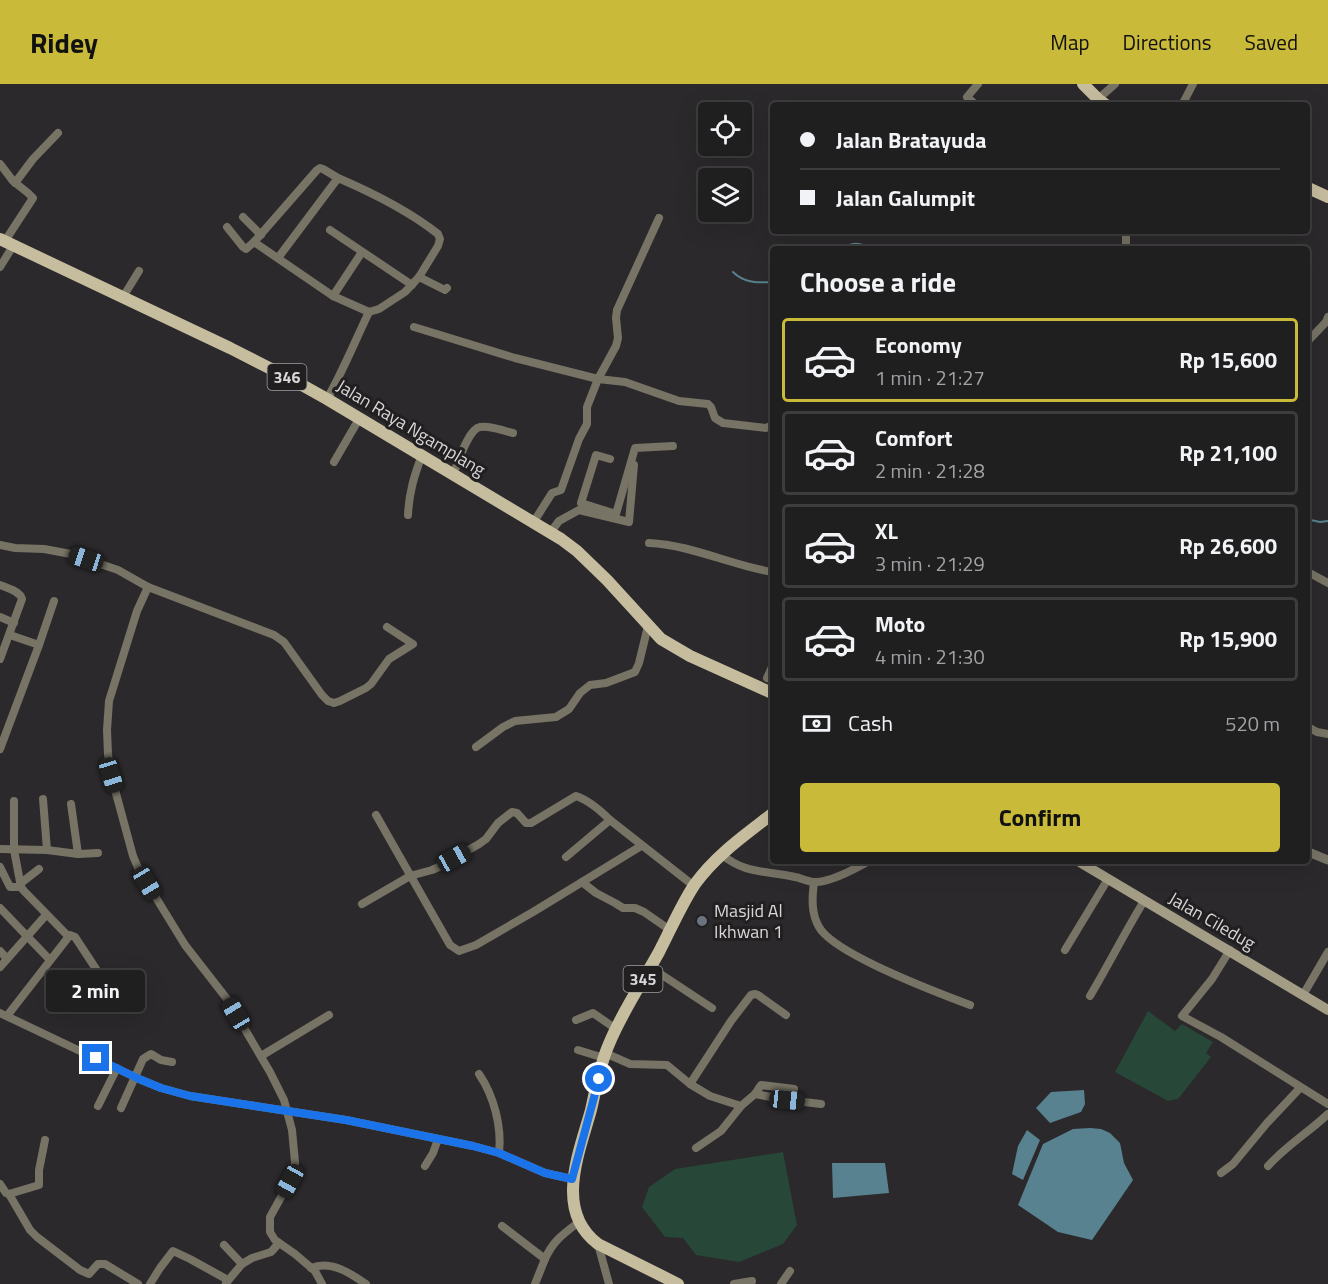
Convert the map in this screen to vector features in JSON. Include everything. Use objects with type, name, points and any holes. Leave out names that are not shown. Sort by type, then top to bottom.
[{"type":"main road","points":[[1083,84],[1102,102]]},
{"type":"main road","points":[[1310,189],[1328,197]]},
{"type":"main road","name":"Jalan Raya Ngamplang","points":[[6,242],[251,358],[327,399],[573,548],[607,580],[661,639],[690,656],[770,692]]},
{"type":"main road","name":"345","points":[[678,1284],[598,1244],[587,1234],[574,1208],[572,1179],[605,1055],[616,1029],[694,886],[721,854],[770,816]]},
{"type":"main road","name":"Jalan Ciledug","points":[[1083,864],[1328,1010]]},
{"type":"street","points":[[973,102],[967,97],[978,84]]},
{"type":"street","points":[[1102,102],[1115,84]]},
{"type":"street","points":[[1184,102],[1193,84]]},
{"type":"street","points":[[15,183],[33,159],[58,133]]},
{"type":"street","points":[[0,164],[15,183],[33,198],[6,242],[0,267]]},
{"type":"street","points":[[227,227],[246,249],[320,168],[408,214],[438,234],[440,239],[438,246],[412,285],[397,299],[369,312],[333,296],[254,242]]},
{"type":"street","points":[[278,258],[338,178]]},
{"type":"street","points":[[243,217],[261,235]]},
{"type":"street","points":[[533,523],[552,493],[561,490],[579,439],[587,424],[587,407],[617,341],[617,310],[659,218]]},
{"type":"street","points":[[330,230],[412,285]]},
{"type":"street","points":[[333,296],[362,252]]},
{"type":"street","points":[[123,297],[139,271]]},
{"type":"street","points":[[327,399],[369,312]]},
{"type":"street","points":[[1310,339],[1327,321]]},
{"type":"street","points":[[414,327],[515,358],[598,379],[625,382],[679,401],[708,404],[715,418],[727,424],[765,428],[770,426]]},
{"type":"street","points":[[334,462],[359,419]]},
{"type":"street","points":[[453,475],[473,430],[477,427],[483,426],[513,433]]},
{"type":"street","points":[[635,448],[673,446]]},
{"type":"street","points":[[615,516],[635,448]]},
{"type":"street","points":[[580,506],[628,522],[635,448]]},
{"type":"street","points":[[408,515],[411,488],[422,455]]},
{"type":"street","points":[[556,536],[559,521],[580,506],[596,455],[610,459]]},
{"type":"street","points":[[649,543],[667,544],[708,554],[751,569],[770,572]]},
{"type":"street","points":[[0,545],[71,554],[118,570],[148,587],[277,637],[284,642],[322,695],[334,703],[368,687],[389,659],[413,644],[387,627]]},
{"type":"street","points":[[1310,573],[1328,583]]},
{"type":"street","points":[[0,585],[22,596],[1,655]]},
{"type":"street","points":[[148,587],[137,611],[109,701],[107,730],[111,775],[139,870],[185,945],[227,999],[284,1100],[295,1153],[294,1172],[270,1217],[270,1232],[275,1247],[315,1271],[322,1284]]},
{"type":"street","points":[[0,749],[54,601]]},
{"type":"street","points":[[0,617],[14,622]]},
{"type":"street","points":[[476,747],[515,721],[556,717],[569,709],[580,693],[590,685],[606,683],[635,672],[648,626]]},
{"type":"street","points":[[9,635],[39,645]]},
{"type":"street","points":[[767,678],[770,671]]},
{"type":"street","points":[[1310,728],[1328,734]]},
{"type":"street","points":[[362,904],[410,876],[441,866],[479,844],[486,839],[498,823],[512,812],[517,813],[526,823],[531,823],[576,796],[585,800],[694,886]]},
{"type":"street","points":[[43,799],[47,850]]},
{"type":"street","points":[[14,801],[14,850],[21,885],[46,915],[68,936]]},
{"type":"street","points":[[71,804],[78,854]]},
{"type":"street","points":[[376,815],[450,945],[459,951],[476,945],[641,846]]},
{"type":"street","points":[[566,857],[610,820]]},
{"type":"street","points":[[0,849],[47,850],[78,854],[98,853]]},
{"type":"street","points":[[1310,853],[1328,860]]},
{"type":"street","points":[[721,854],[743,868],[794,876],[814,882],[831,878],[862,864]]},
{"type":"street","points":[[0,867],[9,887],[21,885],[39,869]]},
{"type":"street","points":[[1065,950],[1108,879]]},
{"type":"street","points":[[582,882],[623,908],[635,908],[644,912],[670,930]]},
{"type":"street","points":[[814,882],[812,899],[818,926],[834,943],[888,971],[970,1005]]},
{"type":"street","points":[[1090,996],[1144,901]]},
{"type":"street","points":[[0,908],[50,960]]},
{"type":"street","points":[[0,967],[46,915]]},
{"type":"street","points":[[100,975],[75,936],[71,934],[3,1015],[161,1088],[190,1096],[346,1120],[438,1138],[499,1153],[545,1173],[572,1179]]},
{"type":"street","points":[[1230,950],[1212,979],[1182,1014],[1185,1018],[1221,1037],[1328,1104]]},
{"type":"street","points":[[0,951],[7,959]]},
{"type":"street","points":[[1303,995],[1325,965],[1328,952]]},
{"type":"street","points":[[650,968],[712,1008]]},
{"type":"street","points":[[690,1084],[751,995],[758,995],[786,1015]]},
{"type":"street","points":[[576,1020],[592,1013],[616,1029]]},
{"type":"street","points":[[261,1056],[329,1015]]},
{"type":"street","points":[[578,1050],[605,1055],[630,1064],[667,1065],[690,1084],[710,1096],[741,1106]]},
{"type":"street","points":[[121,1108],[143,1059],[151,1054],[161,1060],[172,1062]]},
{"type":"street","points":[[98,1106],[117,1068]]},
{"type":"street","points":[[479,1074],[491,1095],[500,1139],[499,1153]]},
{"type":"street","points":[[696,1148],[721,1131],[741,1106],[755,1094],[761,1084],[794,1089]]},
{"type":"street","points":[[1221,1173],[1233,1164],[1300,1088]]},
{"type":"street","points":[[755,1094],[821,1104]]},
{"type":"street","points":[[1268,1166],[1328,1114]]},
{"type":"street","points":[[425,1166],[433,1154],[438,1138]]},
{"type":"street","points":[[9,1194],[39,1185],[39,1170],[45,1140]]},
{"type":"street","points":[[0,1184],[9,1194],[34,1234],[80,1270],[89,1274],[98,1264],[105,1264],[138,1284]]},
{"type":"street","points":[[536,1284],[545,1259],[557,1240],[579,1222]]},
{"type":"street","points":[[502,1226],[545,1259]]},
{"type":"street","points":[[598,1244],[609,1284]]},
{"type":"street","points":[[224,1245],[242,1264]]},
{"type":"street","points":[[150,1284],[173,1251],[227,1282],[242,1264],[275,1247]]},
{"type":"street","points":[[311,1268],[322,1264],[333,1266],[366,1284]]},
{"type":"street","points":[[781,1284],[790,1271]]},
{"type":"street","points":[[734,1284],[752,1281]]},
{"type":"green space","points":[[1148,1011],[1175,1031],[1182,1024],[1213,1042],[1206,1053],[1211,1057],[1178,1099],[1168,1101],[1115,1072]]},
{"type":"green space","points":[[783,1152],[797,1225],[783,1244],[739,1262],[696,1255],[683,1238],[665,1237],[642,1207],[649,1187],[675,1169]]},
{"type":"water","points":[[1084,1090],[1085,1104],[1081,1112],[1050,1123],[1036,1108],[1051,1092]]},
{"type":"water","points":[[1090,1128],[1110,1133],[1120,1143],[1124,1163],[1133,1180],[1092,1240],[1058,1232],[1018,1205],[1043,1144],[1073,1129]]},
{"type":"water","points":[[1027,1130],[1040,1140],[1023,1180],[1012,1174],[1018,1146]]},
{"type":"water","points":[[832,1163],[885,1163],[889,1193],[833,1198]]},
{"type":"waterway","points":[[846,246],[855,244],[864,246]]},
{"type":"waterway","points":[[733,272],[746,280],[770,282]]},
{"type":"waterway","points":[[1310,520],[1328,521]]},
{"type":"place","name":"Masjid Al Ikhwan 1","points":[[702,921]]},
{"type":"route","points":[[96,1058],[161,1088],[190,1096],[346,1120],[473,1146],[499,1153],[545,1173],[572,1179],[599,1079]]}]
